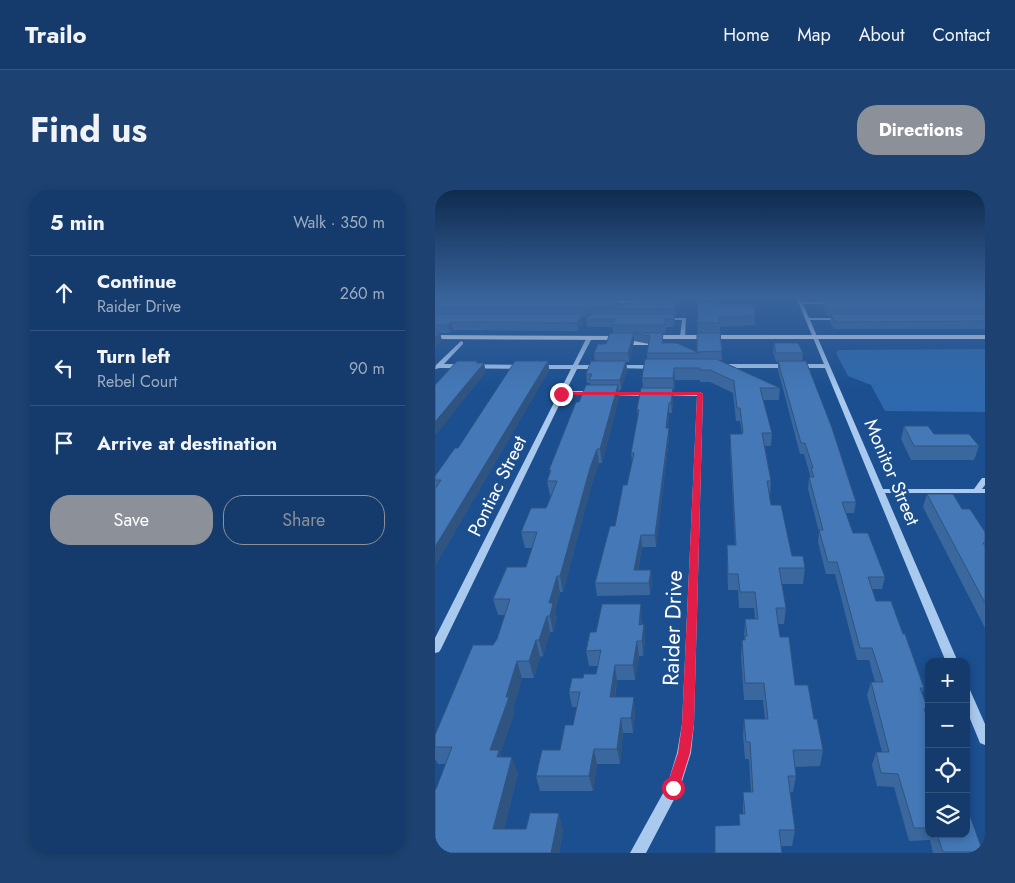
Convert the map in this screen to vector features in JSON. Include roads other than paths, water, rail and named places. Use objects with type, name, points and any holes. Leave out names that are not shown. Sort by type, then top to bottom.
[{"type":"main road","points":[[435,337],[588,341],[683,337],[985,342]]},
{"type":"main road","points":[[435,343],[985,337]]},
{"type":"street","points":[[683,337],[684,328]]},
{"type":"street","name":"Monitor Street","points":[[812,328],[951,658]]},
{"type":"street","name":"Pontiac Street","points":[[435,649],[588,341]]},
{"type":"street","points":[[437,368],[461,343]]},
{"type":"street","points":[[437,368],[526,366]]},
{"type":"street","points":[[711,366],[827,366]]},
{"type":"street","points":[[535,367],[603,367]]},
{"type":"street","points":[[613,367],[662,367]]},
{"type":"street","name":"Raider Drive","points":[[561,394],[700,394],[688,724],[684,753],[673,788],[638,853]]},
{"type":"street","points":[[880,491],[981,491],[985,480]]},
{"type":"street","points":[[970,703],[985,738]]}]
